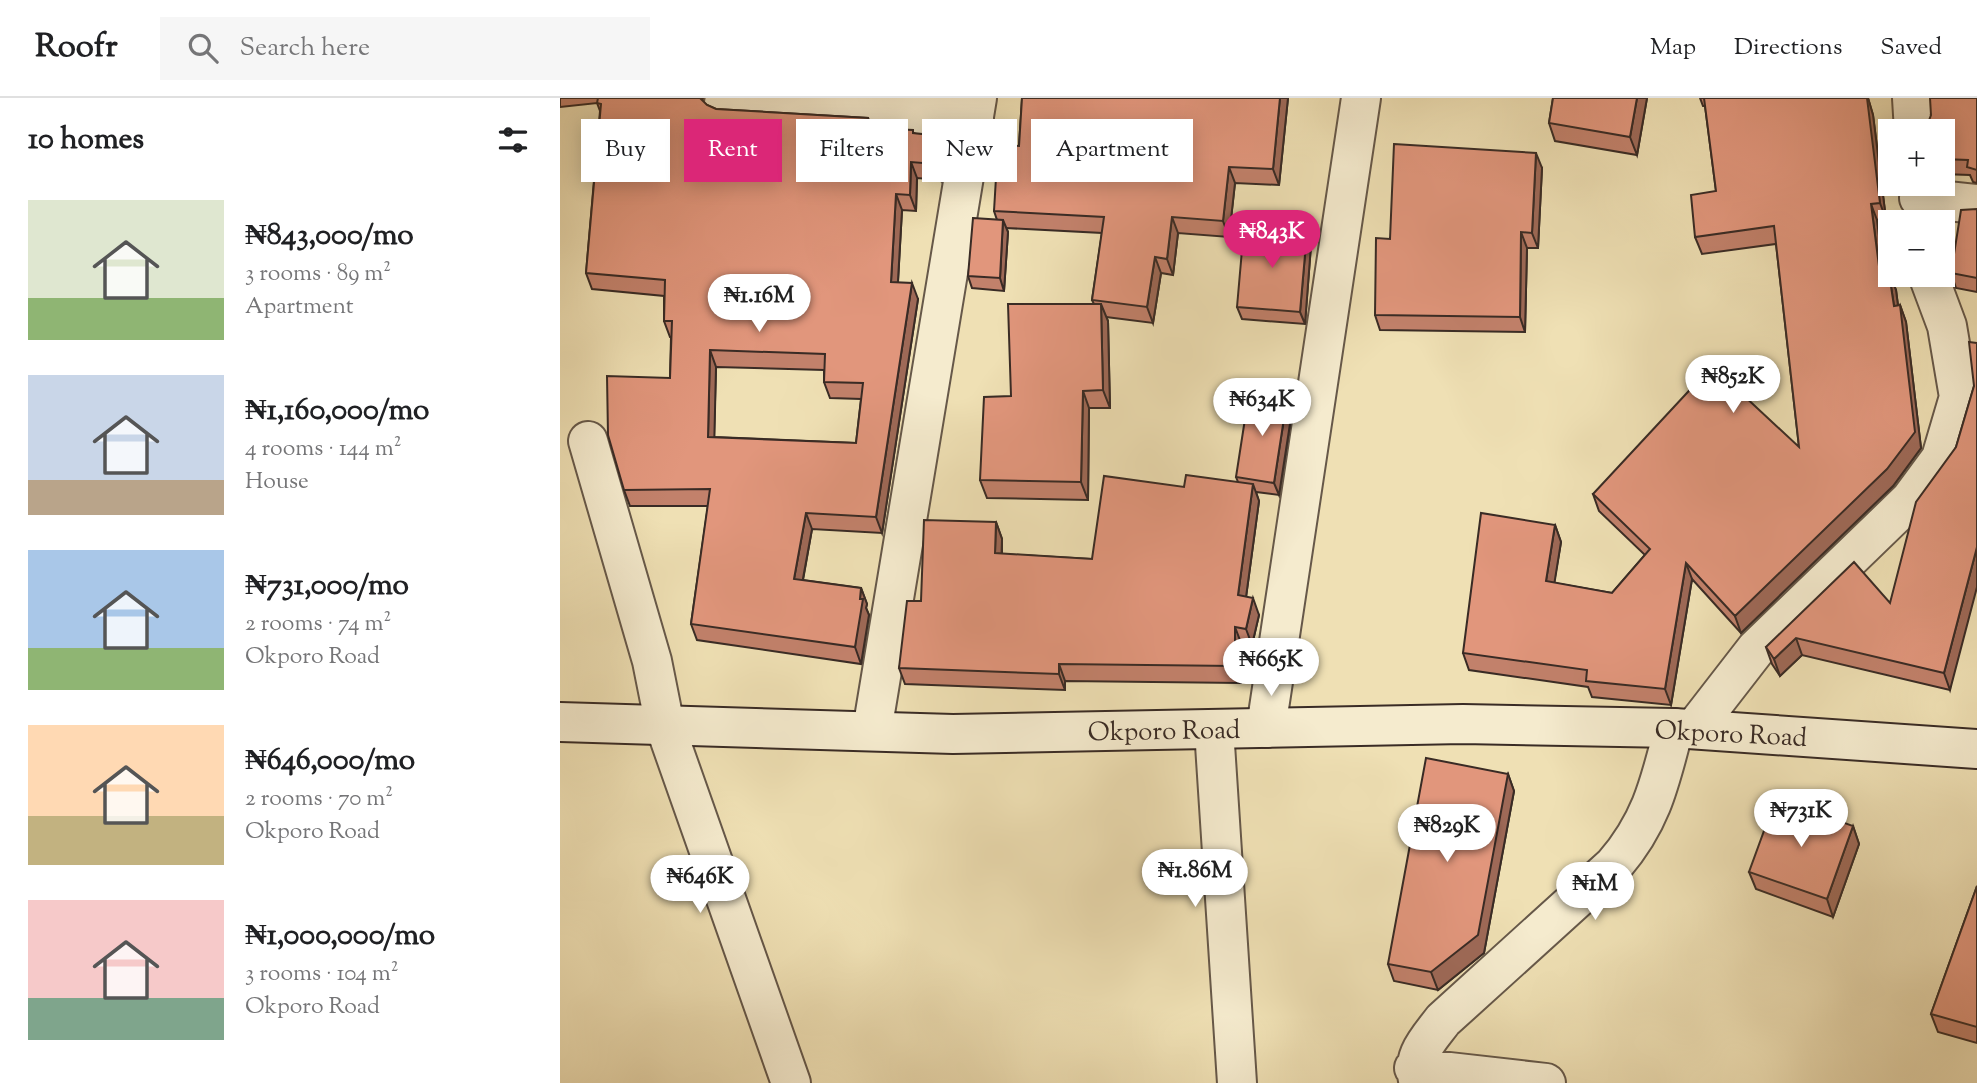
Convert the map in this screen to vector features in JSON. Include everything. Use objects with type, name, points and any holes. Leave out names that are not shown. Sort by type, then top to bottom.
[{"type":"street","points":[[1266,728],[1362,98]]},
{"type":"street","points":[[1912,98],[1913,119]]},
{"type":"street","points":[[724,103],[975,108],[872,731]]},
{"type":"street","points":[[1919,201],[1977,204]]},
{"type":"street","points":[[1546,1083],[1416,1076],[1422,1048],[1443,1020],[1614,865],[1635,841],[1653,807],[1684,729],[1756,649],[1910,500],[1941,458],[1959,397],[1947,326],[1932,287]]},
{"type":"street","points":[[587,441],[652,661],[665,726],[791,1083]]},
{"type":"street","name":"Okporo Road","points":[[560,722],[953,734],[1463,724],[1684,729],[1977,749]]},
{"type":"street","points":[[1214,729],[1237,1083]]},
{"type":"building","points":[[598,98],[700,98],[716,109],[868,118],[796,119],[796,182],[908,182],[908,130],[922,134],[922,163],[911,162],[910,195],[896,194],[891,282],[912,283],[876,517],[806,513],[794,579],[861,588],[860,599],[863,599],[855,647],[691,624],[710,489],[624,490],[608,435],[607,376],[670,378],[672,321],[664,321],[665,280],[586,273],[594,182],[670,182],[670,119],[600,119],[601,104],[597,103]],"holes":[[[710,350],[825,354],[824,382],[863,383],[856,443],[708,437]]]},
{"type":"building","points":[[1022,98],[1280,98],[1273,169],[1229,167],[1223,221],[1172,217],[1167,259],[1155,257],[1147,307],[1092,300],[1104,217],[994,211],[996,182],[1017,182]]},
{"type":"building","points":[[1553,98],[1637,98],[1630,137],[1549,123]]},
{"type":"building","points":[[1704,98],[1867,98],[1880,203],[1871,204],[1878,258],[1878,287],[1891,287],[1894,306],[1900,305],[1915,432],[1887,469],[1735,616],[1686,563],[1665,689],[1586,681],[1587,670],[1463,653],[1481,513],[1555,525],[1546,581],[1612,593],[1650,549],[1593,494],[1712,366],[1799,447],[1774,226],[1695,237],[1691,195],[1716,191]]},
{"type":"building","points":[[1930,98],[1977,98],[1977,170],[1967,167],[1968,160],[1955,160],[1955,119],[1930,119]]},
{"type":"building","points":[[1394,144],[1536,153],[1532,233],[1521,232],[1520,317],[1375,315],[1376,238],[1390,239]]},
{"type":"building","points":[[1977,209],[1977,278],[1955,274],[1955,248],[1961,210]]},
{"type":"building","points":[[973,218],[1003,220],[1000,278],[968,276]]},
{"type":"building","points":[[1244,227],[1307,232],[1300,312],[1237,307]]},
{"type":"building","points":[[1008,304],[1101,304],[1103,390],[1083,391],[1081,482],[980,480],[984,397],[1011,396]]},
{"type":"building","points":[[1969,342],[1977,343],[1977,547],[1944,673],[1796,638],[1774,659],[1766,647],[1854,562],[1890,603],[1916,502],[1956,447],[1974,386]]},
{"type":"building","points":[[1249,393],[1287,399],[1274,483],[1236,477]]},
{"type":"building","points":[[1186,475],[1253,484],[1238,595],[1253,598],[1246,629],[1235,627],[1235,666],[1059,664],[1059,674],[899,668],[907,601],[921,601],[924,520],[996,522],[995,553],[1092,559],[1104,476],[1184,487]]},
{"type":"building","points":[[1426,758],[1508,774],[1478,935],[1431,972],[1388,964]]},
{"type":"building","points":[[1776,798],[1853,826],[1827,899],[1749,872]]},
{"type":"building","points":[[1977,886],[1977,1027],[1931,1014]]}]
